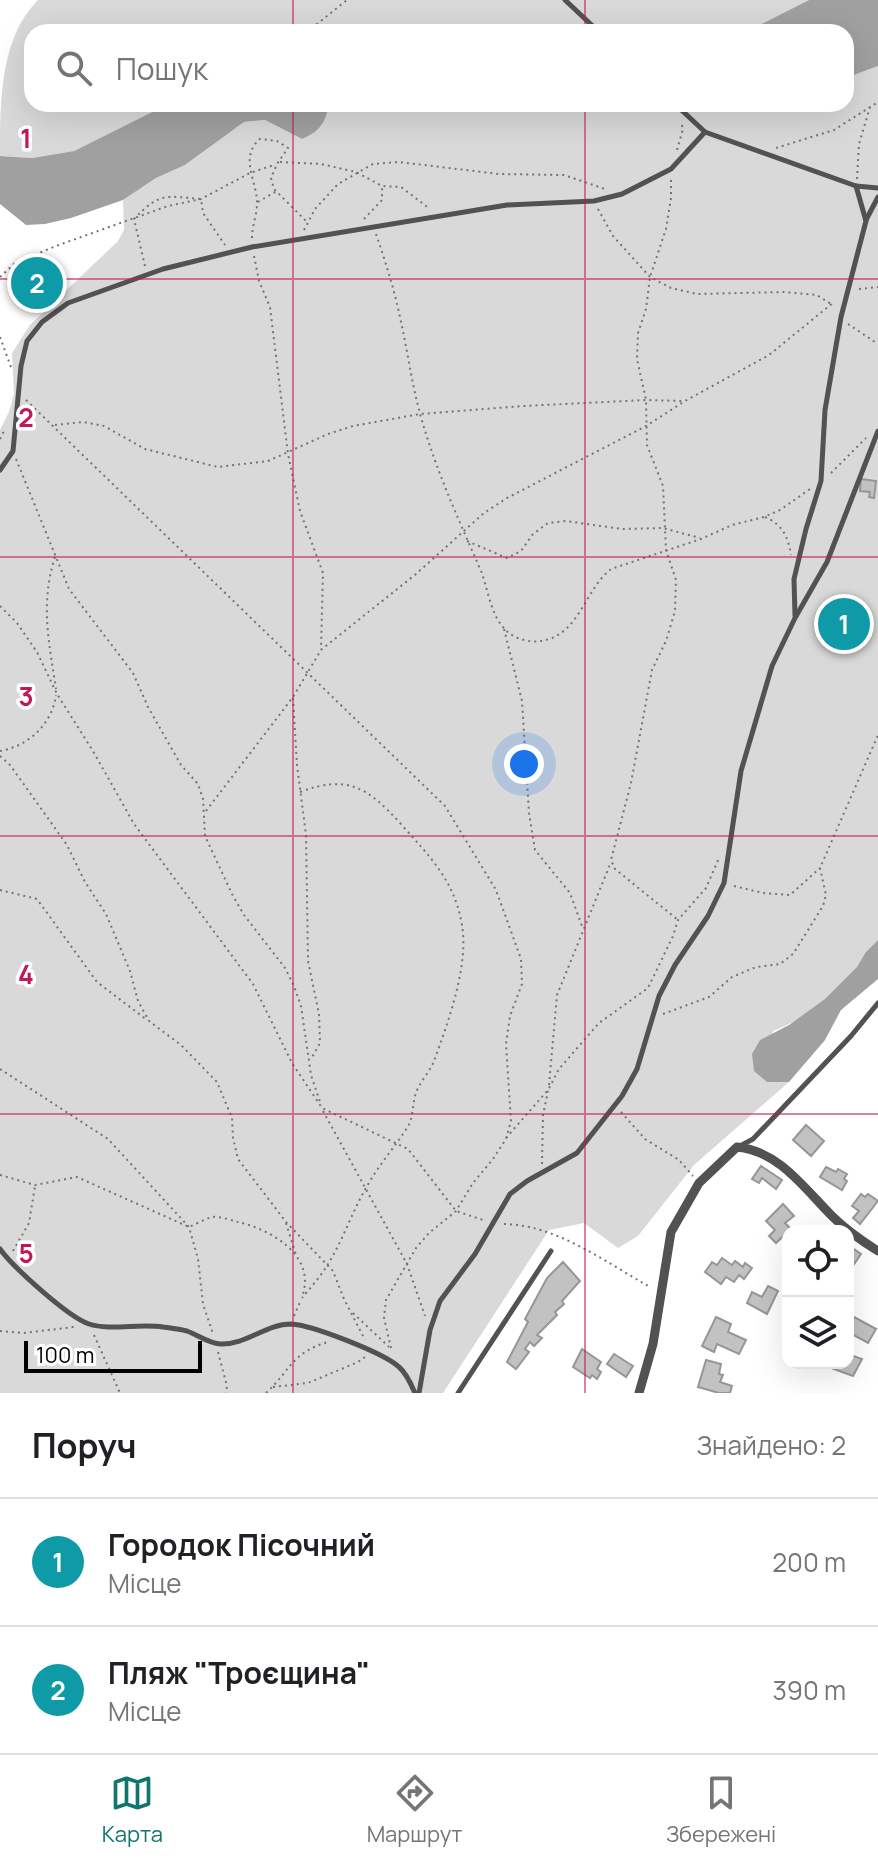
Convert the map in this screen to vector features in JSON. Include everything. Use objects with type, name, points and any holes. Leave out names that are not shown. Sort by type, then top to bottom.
[{"type":"street","points":[[639,1393],[653,1344],[671,1232],[699,1183],[737,1147],[758,1151],[783,1167],[841,1224],[878,1251]]},
{"type":"lane","points":[[565,0],[590,24]]},
{"type":"lane","points":[[684,112],[705,132],[856,186],[878,188]]},
{"type":"lane","points":[[0,470],[13,451],[21,366],[27,341],[42,322],[68,303],[147,274],[252,247],[507,205],[594,201],[622,194],[671,169],[705,132]]},
{"type":"lane","points":[[856,186],[866,221]]},
{"type":"lane","points":[[795,618],[794,579],[821,481],[825,410],[846,290],[866,221],[878,197]]},
{"type":"lane","points":[[417,1393],[430,1330],[440,1301],[475,1254],[510,1194],[577,1153],[615,1105],[637,1069],[650,1018],[675,965],[708,916],[724,883],[741,771],[772,666],[827,562],[875,430]]},
{"type":"lane","points":[[737,1147],[753,1139],[851,1036],[878,1003]]},
{"type":"lane","points":[[0,1249],[8,1261],[46,1295],[89,1324],[158,1326],[187,1331],[217,1344],[232,1344],[265,1329],[290,1324],[324,1332],[396,1364],[417,1393]]},
{"type":"lane","points":[[458,1393],[551,1251]]},
{"type":"path","points":[[317,24],[347,0]]},
{"type":"path","points":[[763,152],[834,130],[878,102]]},
{"type":"path","points":[[856,186],[859,144],[871,106]]},
{"type":"path","points":[[542,1173],[543,1115],[554,1051],[557,995],[611,860],[631,783],[652,670],[666,641],[675,611],[676,580],[666,550],[663,528],[663,486],[647,445],[646,400],[637,359],[638,333],[646,309],[650,277],[666,229],[671,198],[671,169],[683,129],[678,116]]},
{"type":"path","points":[[308,223],[277,191],[271,178],[288,148],[277,141],[260,139],[252,146],[249,160],[257,203],[252,222],[252,247],[259,281],[270,307],[288,454],[300,511],[323,573],[321,650]]},
{"type":"path","points":[[0,277],[15,263],[95,231],[168,206],[201,199],[250,173],[282,162],[321,164],[356,172],[382,186],[401,187],[420,203],[442,215]]},
{"type":"path","points":[[300,239],[315,209],[338,184],[373,164],[399,162],[499,174],[564,175],[622,194]]},
{"type":"path","points":[[356,229],[382,200],[382,186]]},
{"type":"path","points":[[257,203],[277,191]]},
{"type":"path","points":[[134,219],[148,204],[162,196],[201,199]]},
{"type":"path","points":[[201,199],[203,213],[231,252]]},
{"type":"path","points":[[594,201],[613,236],[650,277],[671,288],[697,294],[784,292],[817,295],[832,305]]},
{"type":"path","points":[[134,219],[147,274]]},
{"type":"path","points":[[373,225],[392,279],[420,414],[440,477],[482,573],[494,611],[504,628],[522,701],[529,813],[535,850],[570,893],[583,930]]},
{"type":"path","points":[[204,814],[293,697],[321,650],[416,574],[462,532],[507,498],[646,426],[769,355],[832,305],[846,290],[878,287]]},
{"type":"path","points":[[841,317],[878,344]]},
{"type":"path","points":[[0,337],[18,393],[445,806],[496,890],[521,959],[522,984],[510,1016],[506,1044],[511,1121],[506,1139]]},
{"type":"path","points":[[54,425],[83,422],[104,426],[145,449],[218,467],[268,461],[353,426],[420,414],[523,406],[685,401]]},
{"type":"path","points":[[504,628],[519,639],[541,641],[562,633],[580,613],[600,577],[611,569],[780,510],[821,481],[875,430]]},
{"type":"path","points":[[13,451],[69,589],[133,673],[148,707],[181,765],[198,784],[203,799],[205,836],[232,894],[244,915],[285,968],[294,986],[322,1108],[408,1149],[456,1211],[493,1224],[541,1228],[662,1293]]},
{"type":"path","points":[[764,517],[784,531],[791,555]]},
{"type":"path","points":[[467,541],[507,558],[521,551],[533,534],[548,523],[566,521],[622,529],[663,528],[701,539]]},
{"type":"path","points":[[56,556],[46,593],[46,623],[57,694],[48,722],[25,742],[0,754],[67,845],[85,882],[106,914],[130,971],[138,1001],[149,1021]]},
{"type":"path","points":[[0,606],[17,623],[37,652],[57,694],[134,824],[253,984],[292,1063],[322,1108],[407,1264],[430,1330]]},
{"type":"path","points":[[293,697],[306,835],[308,961],[319,1014],[320,1043],[309,1062]]},
{"type":"path","points":[[706,888],[724,883],[763,893],[790,895],[820,868],[878,735]]},
{"type":"path","points":[[300,792],[321,784],[345,783],[370,794],[443,871],[453,892],[462,926],[462,956],[455,993],[433,1064],[415,1095],[408,1126],[365,1188],[328,1265],[302,1298]]},
{"type":"path","points":[[396,1364],[384,1318],[386,1300],[407,1264],[429,1233],[456,1211],[506,1139],[548,1090],[559,1069],[599,1023],[648,988],[678,920],[706,888],[721,852]]},
{"type":"path","points":[[611,860],[615,869],[678,920]]},
{"type":"path","points":[[650,1018],[709,997],[732,977],[756,967],[780,964],[793,954],[823,906],[826,895],[820,868]]},
{"type":"path","points":[[0,890],[37,899],[97,982],[181,1045],[217,1082],[232,1118],[238,1159],[286,1222],[333,1271],[372,1352],[322,1379],[273,1387]]},
{"type":"path","points":[[0,1069],[108,1139],[189,1227],[198,1259],[203,1304],[217,1344],[226,1393]]},
{"type":"path","points":[[615,1105],[645,1139],[679,1160],[699,1183]]},
{"type":"path","points":[[0,1175],[35,1185],[77,1177],[189,1227],[214,1216],[252,1225],[277,1236],[297,1256]]},
{"type":"path","points":[[8,1261],[29,1223],[35,1185]]},
{"type":"path","points":[[286,1222],[306,1286],[290,1324]]},
{"type":"path","points":[[349,1309],[391,1349]]},
{"type":"path","points":[[0,1330],[23,1333],[54,1331],[89,1324],[120,1393]]},
{"type":"path","points":[[266,1393],[289,1364],[309,1348],[328,1342]]},
{"type":"shaded area","points":[[38,0],[809,0],[762,24],[24,24],[24,112],[152,112],[74,151],[32,158],[0,156],[5,72],[9,52],[25,15]]},
{"type":"shaded area","points":[[809,0],[878,0],[878,66],[854,75],[854,24],[762,24]]},
{"type":"shaded area","points":[[878,66],[878,940],[838,989],[807,1013],[773,1031],[767,1082],[789,1082],[694,1165],[638,1236],[618,1248],[584,1223],[549,1230],[443,1393],[0,1393],[0,430],[14,394],[12,353],[30,325],[118,241],[124,230],[123,200],[156,178],[185,165],[244,122],[265,120],[302,139],[325,112],[854,112],[854,75]]},
{"type":"shaded area","points":[[152,112],[327,112],[320,127],[302,139],[265,120],[244,122],[185,165],[156,178],[123,200],[71,218],[26,225],[0,204],[0,156],[32,158],[74,151]]},
{"type":"shaded area","points":[[878,940],[878,979],[841,1010],[825,1040],[789,1082],[767,1082],[754,1071],[752,1054],[760,1040],[789,1025],[825,999],[857,967]]},
{"type":"building","points":[[861,479],[876,481],[874,498],[869,497],[870,492],[860,491]]},
{"type":"building","points":[[806,1125],[824,1141],[811,1156],[793,1140]]},
{"type":"building","points":[[761,1166],[782,1180],[776,1189],[762,1178],[759,1183],[752,1179]]},
{"type":"building","points":[[826,1167],[847,1174],[842,1190],[820,1177]]},
{"type":"building","points":[[861,1194],[865,1197],[868,1194],[878,1201],[860,1224],[853,1218],[859,1211],[852,1206]]},
{"type":"building","points":[[783,1204],[794,1216],[785,1223],[787,1225],[782,1225],[782,1237],[776,1243],[769,1236],[775,1230],[766,1221]]},
{"type":"building","points":[[854,1249],[861,1254],[854,1264]]},
{"type":"building","points":[[722,1258],[732,1265],[735,1261],[743,1267],[745,1263],[752,1268],[744,1279],[739,1275],[734,1282],[726,1277],[721,1284],[705,1272],[712,1262],[717,1265]]},
{"type":"building","points":[[563,1262],[580,1281],[562,1301],[564,1304],[555,1312],[557,1315],[537,1335],[542,1338],[534,1346],[530,1342],[525,1349],[529,1352],[516,1369],[507,1362],[528,1322],[525,1319],[547,1278]]},
{"type":"building","points":[[768,1286],[778,1291],[767,1314],[747,1303],[752,1292],[762,1297]]},
{"type":"building","points":[[716,1317],[731,1324],[728,1332],[746,1340],[739,1354],[717,1344],[714,1352],[702,1346]]},
{"type":"building","points":[[854,1317],[876,1329],[868,1343],[854,1335]]},
{"type":"building","points":[[582,1349],[601,1362],[597,1379],[573,1367]]},
{"type":"building","points":[[614,1354],[633,1366],[626,1377],[607,1364]]},
{"type":"building","points":[[854,1356],[862,1359],[853,1376],[834,1369],[854,1369]]},
{"type":"building","points":[[706,1360],[721,1364],[719,1374],[723,1375],[720,1382],[732,1386],[730,1393],[698,1387]]},
{"type":"place","name":"Пляж \"Троєщина\"","points":[[37,283]]},
{"type":"place","name":"Городок Пісочний","points":[[844,624]]}]
